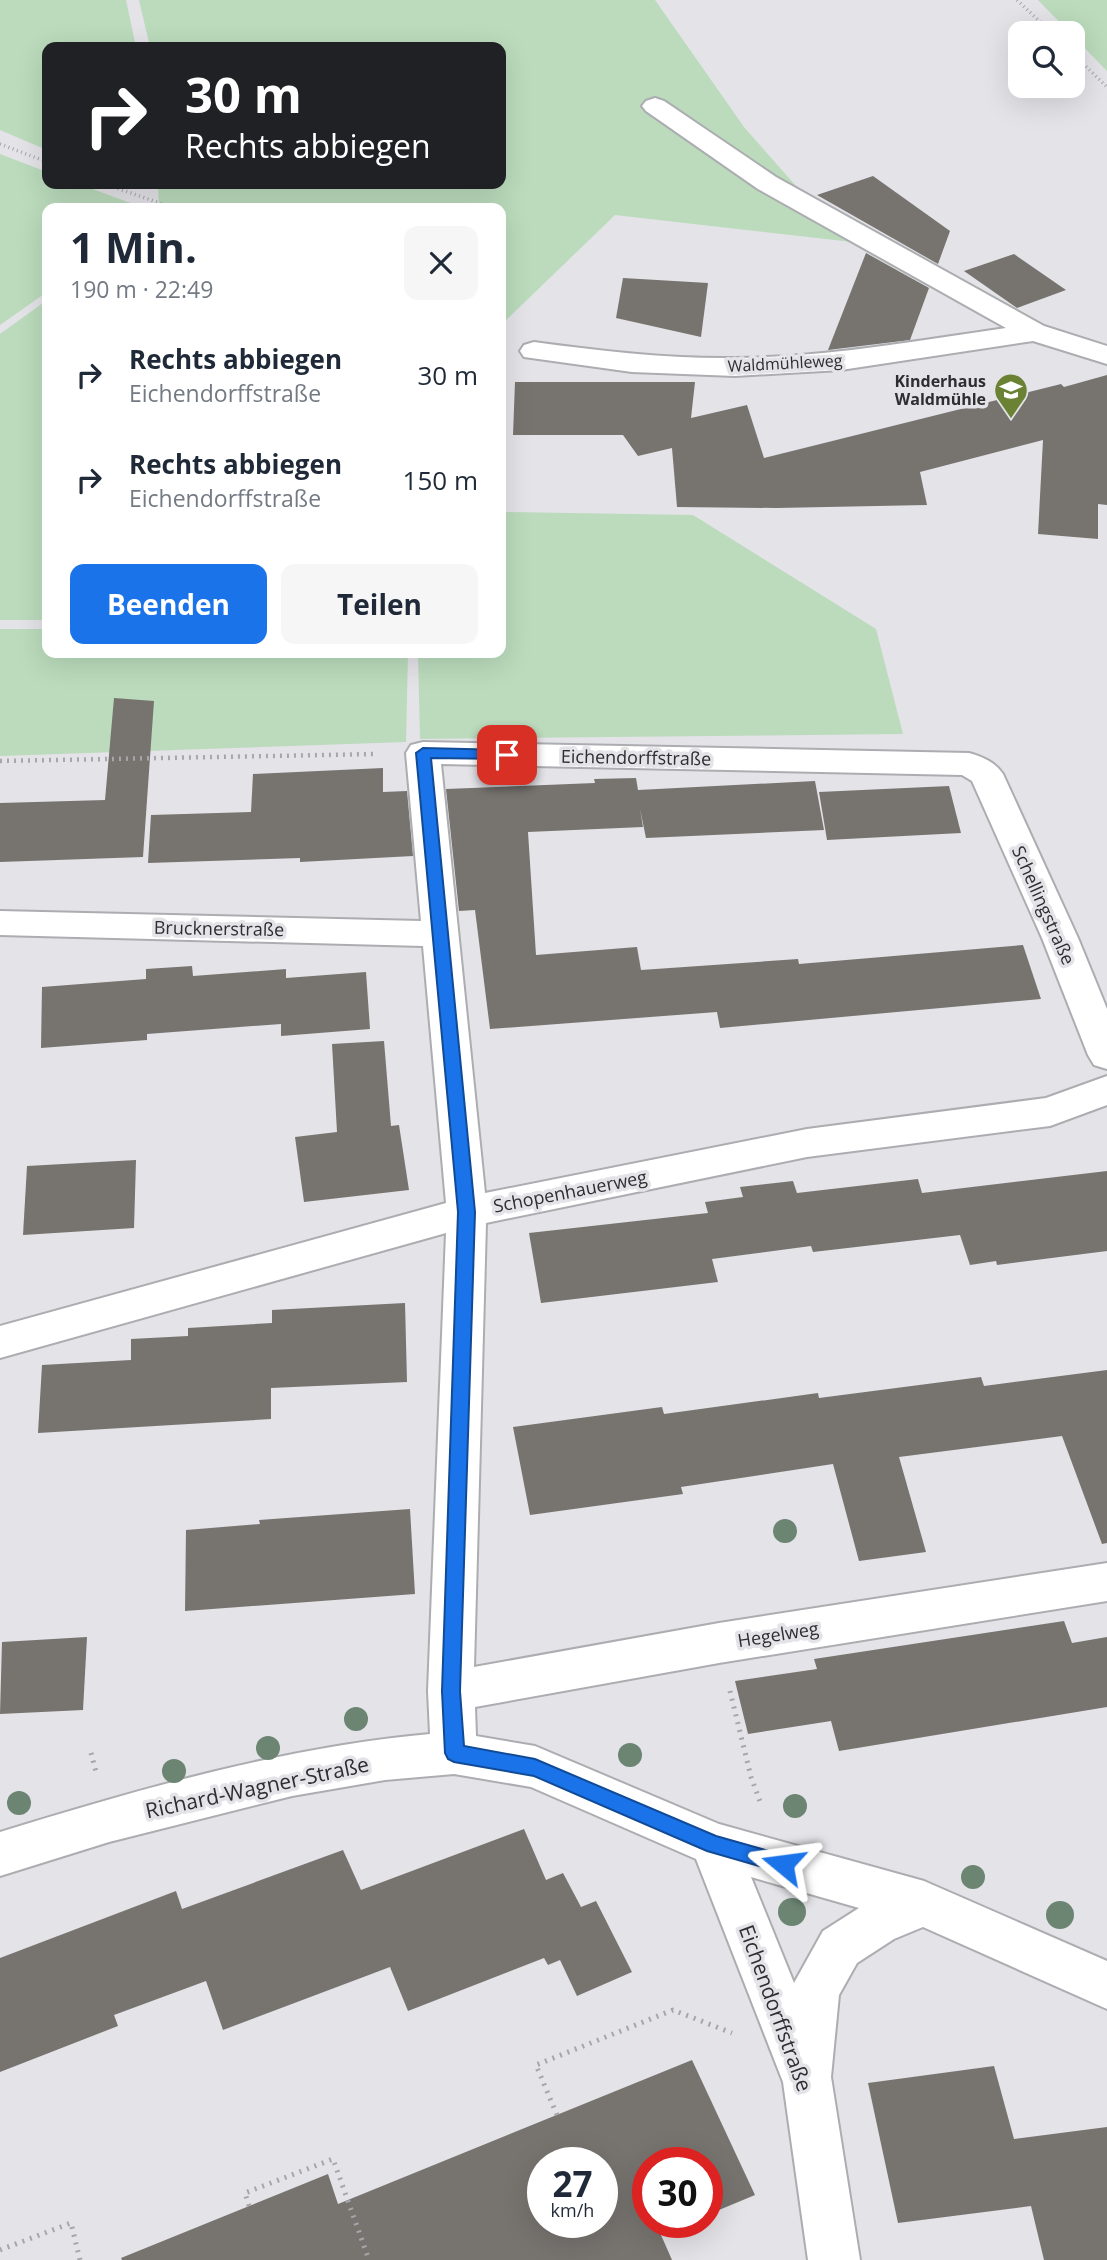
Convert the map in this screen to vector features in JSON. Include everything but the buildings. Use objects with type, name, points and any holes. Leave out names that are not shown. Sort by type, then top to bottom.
[{"type":"street","name":"Waldmühleweg","points":[[655,106],[767,183],[1034,332],[1107,355]]},
{"type":"street","name":"Waldmühleweg","points":[[534,351],[632,363],[735,367],[841,362],[1034,332]]},
{"type":"street","name":"Eichendorffstraße","points":[[423,753],[969,764]]},
{"type":"street","points":[[423,753],[467,1212],[451,1691],[454,1753]]},
{"type":"street","name":"Schellingstraße","points":[[969,764],[986,774],[1060,937],[1107,1055]]},
{"type":"street","name":"Brucknerstraße","points":[[0,923],[439,934]]},
{"type":"street","name":"Schopenhauerweg","points":[[0,1342],[467,1212],[807,1143],[1049,1112],[1107,1090]]},
{"type":"street","name":"Hegelweg","points":[[451,1691],[719,1643],[1107,1582]]},
{"type":"street","name":"Richard-Wagner-Straße","points":[[0,1854],[109,1820],[292,1774],[386,1759],[454,1753],[535,1767],[713,1844],[924,1903],[1107,1985]]},
{"type":"street","name":"Eichendorffstraße","points":[[713,1844],[808,2082],[834,2260]]},
{"type":"street","points":[[808,2082],[815,1991],[840,1947],[877,1923],[924,1903]]},
{"type":"path","points":[[1017,0],[1039,21]]},
{"type":"path","points":[[1085,66],[1107,87]]},
{"type":"path","points":[[0,144],[42,160]]},
{"type":"path","points":[[119,189],[160,203]]},
{"type":"path","points":[[0,761],[423,753]]},
{"type":"path","points":[[719,1643],[751,1777]]},
{"type":"path","points":[[557,2115],[536,2065],[673,2010],[742,2037]]},
{"type":"path","points":[[249,2206],[245,2193],[332,2159],[369,2260]]},
{"type":"path","points":[[0,2250],[71,2223],[80,2260]]},
{"type":"green space","points":[[0,0],[126,0],[135,42],[42,42],[42,148],[0,130]]},
{"type":"green space","points":[[139,0],[655,0],[744,127],[804,195],[861,243],[615,215],[506,320],[506,203],[159,203],[158,189],[506,189],[506,42],[149,42]]},
{"type":"green space","points":[[1038,0],[1107,0],[1107,71],[1085,48],[1085,21],[1058,21]]},
{"type":"green space","points":[[0,154],[42,170],[42,189],[93,189],[130,203],[42,203],[42,296],[0,325]]},
{"type":"green space","points":[[42,304],[42,620],[0,620],[0,334]]},
{"type":"green space","points":[[506,512],[693,515],[876,629],[903,734],[420,739],[418,658],[506,658]]},
{"type":"green space","points":[[0,629],[42,629],[42,658],[408,658],[406,742],[0,756]]},
{"type":"place","name":"Kinderhaus Waldmühle","points":[[1011,420]]},
{"type":"route","points":[[507,755],[423,753],[467,1212],[451,1691],[454,1702],[454,1753],[535,1767],[713,1844],[783,1864]]}]
